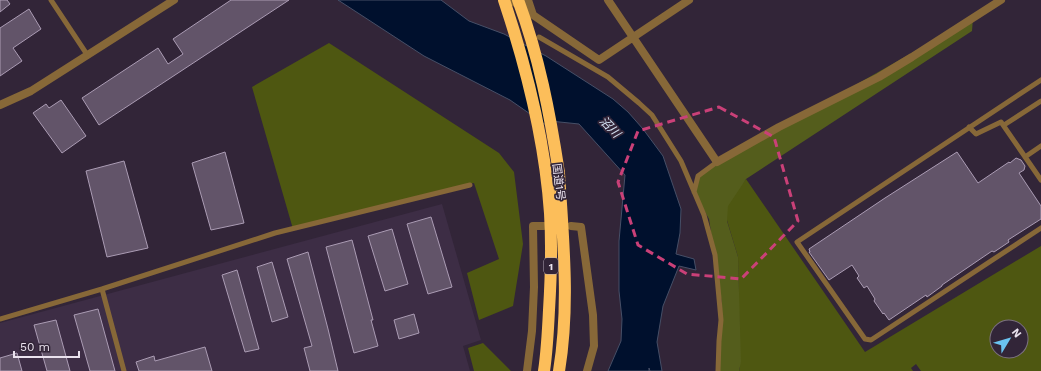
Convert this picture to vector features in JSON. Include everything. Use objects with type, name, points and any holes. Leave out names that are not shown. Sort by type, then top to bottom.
[{"type":"highway","name":"国道1号","points":[[504,0],[514,29],[529,85],[544,162],[550,213],[551,266],[544,371]]},
{"type":"highway","name":"国道1号","points":[[518,0],[528,26],[543,83],[559,173],[566,270],[565,314],[559,371]]},
{"type":"street","points":[[0,105],[31,91],[174,0]]},
{"type":"street","points":[[511,0],[599,60],[689,0]]},
{"type":"street","points":[[528,0],[533,15]]},
{"type":"street","points":[[608,0],[717,162],[778,127],[879,77],[1000,0]]},
{"type":"street","points":[[527,371],[532,331],[534,287],[533,226],[544,226]]},
{"type":"street","points":[[572,226],[581,227],[593,315],[594,346],[587,371]]},
{"type":"lane","points":[[51,0],[88,56]]},
{"type":"lane","points":[[539,37],[608,77],[652,115],[681,160],[704,215],[715,254],[721,320],[718,371]]},
{"type":"lane","points":[[1041,80],[797,242],[864,339],[871,340],[1041,228]]},
{"type":"lane","points":[[1004,125],[1041,101]]},
{"type":"lane","points":[[969,127],[976,134],[1001,122],[1041,180]]},
{"type":"lane","points":[[1025,157],[1041,146]]},
{"type":"lane","points":[[694,192],[698,176],[717,162]]},
{"type":"lane","points":[[0,319],[102,289],[275,233],[470,185]]},
{"type":"lane","points":[[102,289],[124,371]]},
{"type":"highlighted area","points":[[719,107],[774,137],[798,221],[741,279],[687,274],[638,245],[618,182],[638,131]]},
{"type":"shaded area","points":[[442,204],[481,340],[463,346],[470,371],[0,371],[0,323]]},
{"type":"green space","points":[[973,18],[972,31],[746,179],[728,206],[727,221],[738,257],[741,362],[739,371],[719,371],[722,304],[709,219],[694,192],[701,173]]},
{"type":"green space","points":[[329,43],[499,153],[514,172],[523,244],[513,306],[479,320],[467,273],[499,259],[474,183],[293,229],[252,87]]},
{"type":"green space","points":[[746,179],[865,352],[1041,246],[1041,371],[921,371],[916,364],[911,368],[913,371],[739,371],[738,257],[723,207]]},
{"type":"green space","points":[[483,343],[511,371],[474,371],[468,348]]},
{"type":"water","name":"沼川","points":[[338,0],[441,0],[469,21],[504,34],[546,56],[613,99],[628,112],[643,129],[663,156],[681,209],[680,233],[676,254],[694,259],[696,270],[679,266],[663,306],[657,342],[662,371],[650,371],[649,368],[649,371],[608,371],[621,341],[622,319],[619,291],[619,241],[625,175],[579,124],[550,121],[546,125],[510,100],[424,56]]},
{"type":"building","points":[[0,0],[7,0],[10,4],[0,12]]},
{"type":"building","points":[[231,0],[289,0],[99,125],[82,98],[158,48],[168,64],[183,54],[173,39]]},
{"type":"building","points":[[29,9],[41,29],[13,48],[22,61],[0,76],[0,28]]},
{"type":"building","points":[[61,100],[86,136],[62,153],[33,113],[46,104],[49,108]]},
{"type":"building","points":[[225,152],[244,223],[211,230],[192,163]]},
{"type":"building","points":[[957,152],[978,183],[1016,158],[1021,160],[1025,166],[1024,170],[1019,173],[1041,206],[1041,219],[1008,240],[1009,242],[994,252],[992,251],[942,285],[927,297],[926,295],[889,320],[874,301],[875,299],[867,286],[864,288],[857,278],[859,276],[852,265],[829,280],[809,252],[809,249]]},
{"type":"building","points":[[124,161],[148,248],[107,257],[86,171]]},
{"type":"building","points":[[431,217],[452,287],[428,294],[407,224]]},
{"type":"building","points":[[392,229],[408,284],[385,291],[368,236]]},
{"type":"building","points":[[352,240],[373,320],[371,320],[378,346],[354,353],[326,247]]},
{"type":"building","points":[[308,252],[338,371],[310,371],[304,348],[312,346],[287,259]]},
{"type":"building","points":[[272,262],[288,317],[272,322],[257,267]]},
{"type":"building","points":[[237,270],[259,349],[245,352],[222,275]]},
{"type":"building","points":[[98,309],[115,371],[90,371],[74,315]]},
{"type":"building","points":[[414,314],[419,333],[399,339],[394,320]]},
{"type":"building","points":[[56,320],[70,371],[47,371],[34,325]]},
{"type":"building","points":[[205,347],[212,371],[139,371],[136,362],[154,356],[155,361]]},
{"type":"building","points":[[17,353],[22,371],[0,371],[0,358]]}]
